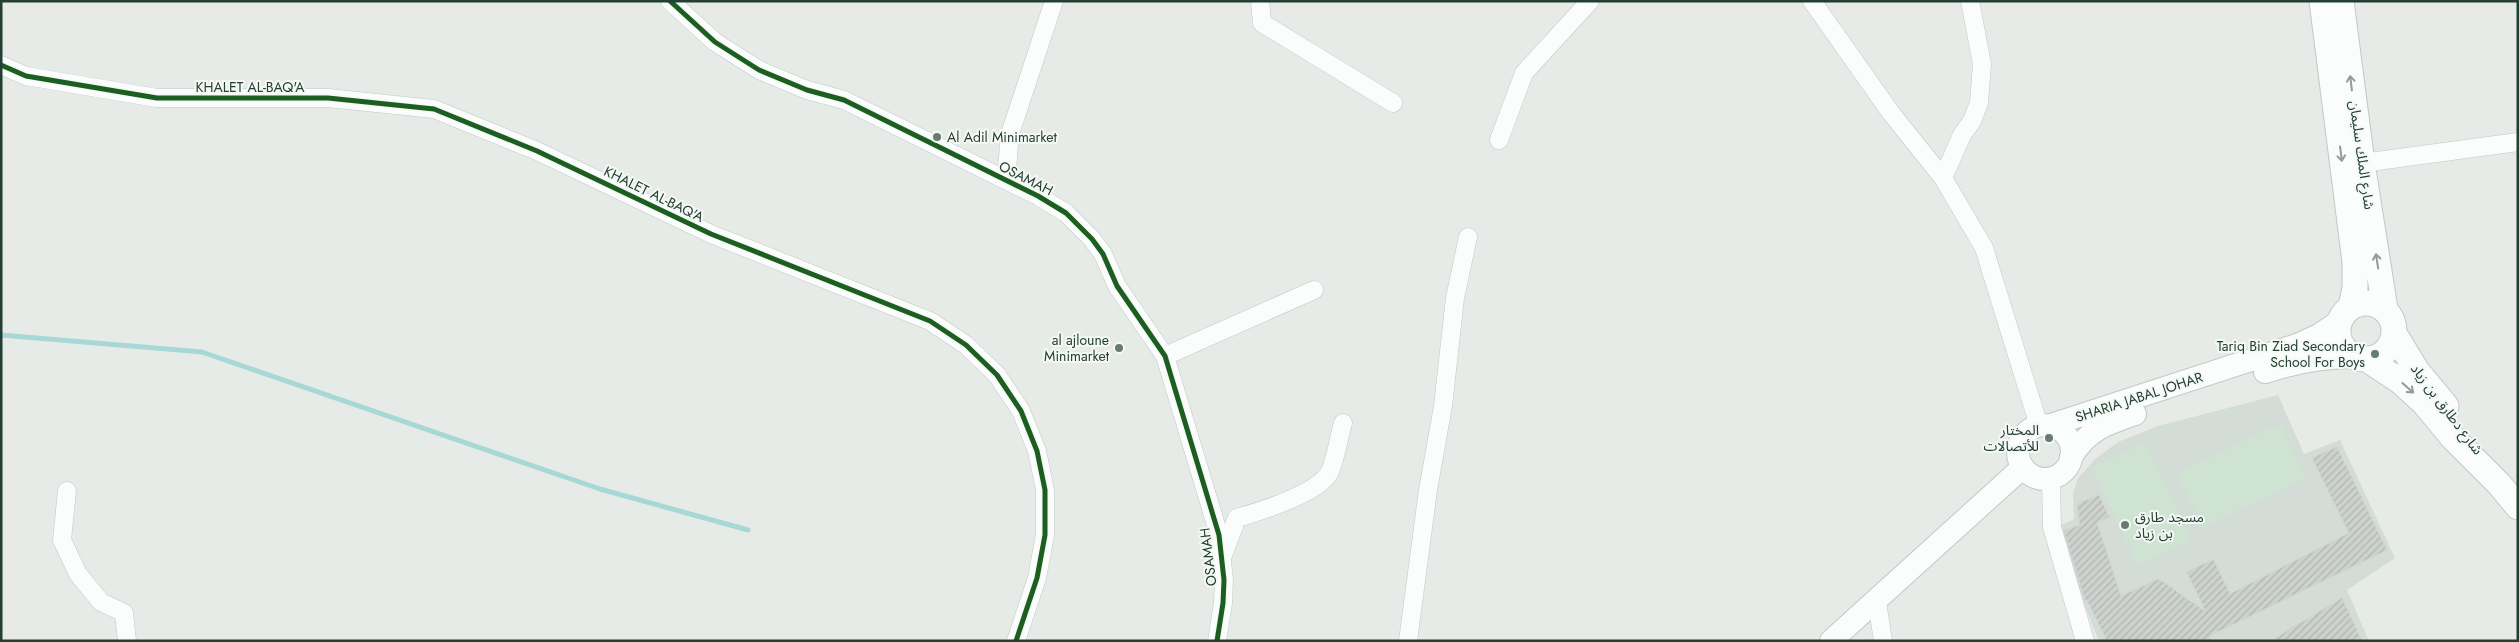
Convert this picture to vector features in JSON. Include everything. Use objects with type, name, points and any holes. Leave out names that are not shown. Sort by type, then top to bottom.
[{"type":"main road","name":"شارع الملك سليمان","points":[[2322,1],[2354,262],[2355,288],[2345,314]]},
{"type":"main road","name":"شارع الملك سليمان","points":[[2341,1],[2362,163],[2385,309]]},
{"type":"main road","points":[[2368,302],[2385,309],[2394,325],[2395,335],[2386,352],[2378,357],[2361,358],[2343,347],[2338,338],[2345,314],[2368,302]]},
{"type":"main road","name":"شارع دطارق بن زياد","points":[[2395,335],[2417,371],[2480,450],[2499,484]]},
{"type":"main road","name":"شارع دطارق بن زياد","points":[[2361,358],[2400,381],[2424,403],[2458,444],[2499,484],[2518,507]]},
{"type":"street","name":"OSAMAH","points":[[670,1],[715,42],[759,70],[807,90],[844,100],[1051,203],[1080,225],[1102,254],[1117,286],[1165,356],[1213,513],[1222,555],[1223,603],[1217,641]]},
{"type":"street","points":[[1006,180],[1010,134],[1054,1]]},
{"type":"street","points":[[1260,1],[1262,23],[1393,103]]},
{"type":"street","points":[[1499,140],[1524,73],[1590,1]]},
{"type":"street","points":[[1812,1],[1892,113],[1944,178],[1984,248],[2043,426]]},
{"type":"street","points":[[1944,178],[1962,135],[1972,121],[1979,103],[1982,64],[1970,1]]},
{"type":"street","name":"KHALET AL-BAQ'A","points":[[1,65],[26,76],[157,98],[328,98],[434,108],[537,151],[711,234],[930,321],[966,345],[997,375],[1021,411],[1037,451],[1045,490],[1045,535],[1037,578],[1021,639]]},
{"type":"street","points":[[2362,163],[2518,142]]},
{"type":"street","points":[[1408,641],[1428,490],[1443,406],[1455,298],[1468,237]]},
{"type":"street","points":[[1165,356],[1314,290]]},
{"type":"street","name":"SHARIA JABAL JOHAR","points":[[2043,426],[2297,345],[2319,335],[2345,314]]},
{"type":"street","name":"SHARIA JABAL JOHAR","points":[[2071,457],[2089,434],[2118,419],[2292,363],[2325,357],[2361,358]]},
{"type":"street","points":[[1222,555],[1237,518],[1273,507],[1305,492],[1328,475],[1343,423]]},
{"type":"street","points":[[2043,426],[2061,431],[2066,436],[2072,450],[2071,457],[2064,471],[2051,478],[2035,477],[2023,467],[2020,461],[2019,446],[2026,433],[2043,426]]},
{"type":"street","points":[[1831,641],[2023,467]]},
{"type":"street","points":[[2051,478],[2052,527],[2085,641]]},
{"type":"street","points":[[67,491],[62,540],[78,574],[101,602],[124,613],[127,641]]},
{"type":"street","points":[[1877,601],[1883,641]]},
{"type":"shaded area","points":[[2278,395],[2304,454],[2340,440],[2395,558],[2347,590],[2369,641],[2099,641],[2086,609],[2059,526],[2074,519],[2073,493],[2078,478],[2095,459],[2118,442],[2158,426]]},
{"type":"green space","points":[[2280,424],[2306,478],[2203,527],[2177,473]]},
{"type":"green space","points":[[2145,443],[2191,540],[2138,565],[2092,468]]},
{"type":"building","points":[[2337,447],[2387,550],[2209,636],[2211,641],[2107,641],[2087,600],[2085,600],[2064,531],[2080,525],[2077,504],[2099,495],[2109,517],[2097,523],[2121,596],[2159,579],[2206,612],[2187,572],[2213,559],[2230,594],[2349,533],[2312,458]]},
{"type":"building","points":[[2342,598],[2362,641],[2270,641]]},
{"type":"waterway","points":[[1,335],[202,352],[600,489],[748,530]]},
{"type":"cycle path","points":[[670,1],[715,42],[759,70],[807,90],[844,100],[1038,196],[1066,213],[1092,239],[1103,254],[1117,286],[1165,356],[1219,535],[1224,580],[1223,603],[1217,641]]},
{"type":"cycle path","points":[[1,65],[26,76],[157,98],[328,98],[434,109],[537,151],[711,234],[930,321],[966,345],[997,375],[1021,411],[1037,451],[1045,490],[1045,535],[1037,578],[1016,641]]},
{"type":"place","name":"Al Adil Minimarket","points":[[937,137]]},
{"type":"place","name":"al ajloune Minimarket","points":[[1119,348]]},
{"type":"place","name":"Tariq Bin Ziad Secondary School For Boys","points":[[2375,354]]},
{"type":"place","name":"المختار للأتصالات","points":[[2049,438]]},
{"type":"place","name":"مسجد طارق بن زياد","points":[[2125,525]]}]
